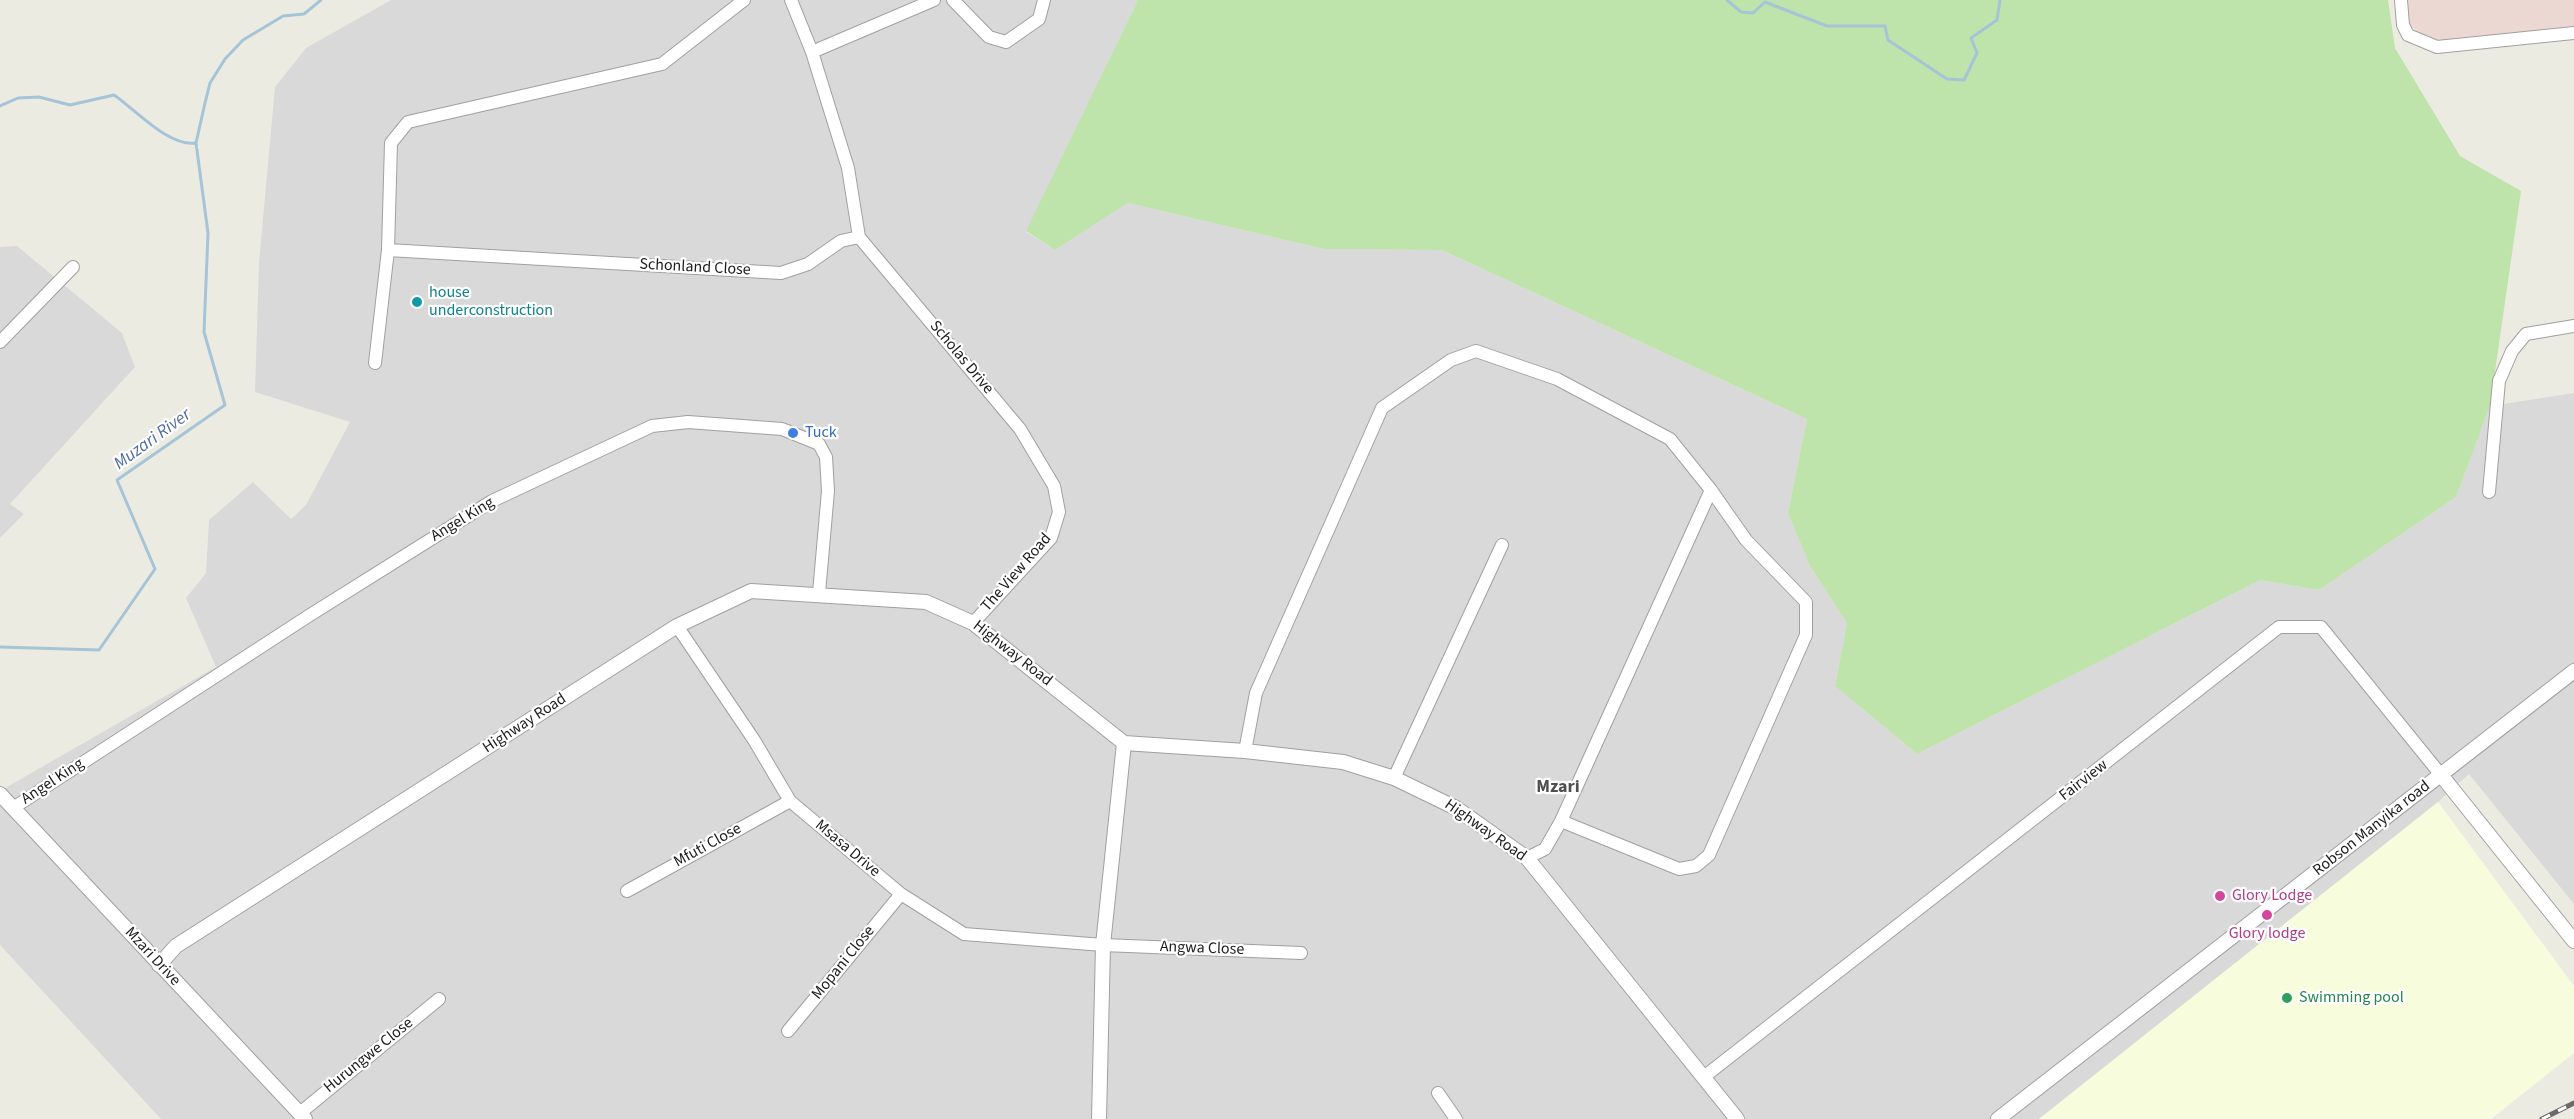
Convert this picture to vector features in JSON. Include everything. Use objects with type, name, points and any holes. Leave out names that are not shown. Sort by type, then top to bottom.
[{"type":"street","points":[[375,363],[388,250],[391,143],[408,122],[662,64],[744,0]]},
{"type":"street","points":[[791,0],[812,52],[848,168],[859,237]]},
{"type":"street","points":[[812,52],[934,0]]},
{"type":"street","points":[[953,0],[988,37],[1006,42],[1039,19],[1044,0]]},
{"type":"street","points":[[2401,0],[2403,25],[2408,35],[2437,47],[2574,33]]},
{"type":"street","name":"Schonland Close","points":[[388,250],[781,273],[808,264],[841,241],[859,237]]},
{"type":"street","name":"Scholas Drive","points":[[859,237],[1020,429],[1054,486]]},
{"type":"street","points":[[0,342],[73,267]]},
{"type":"street","points":[[2489,492],[2499,381],[2512,351],[2526,334],[2574,326]]},
{"type":"street","points":[[1245,751],[1256,693],[1382,408],[1451,360],[1476,351],[1557,379],[1670,439],[1711,490],[1746,540],[1806,602],[1806,635],[1709,855],[1696,866],[1679,869],[1561,821]]},
{"type":"street","name":"Angel King","points":[[13,808],[310,615],[492,501],[652,426],[688,422],[782,429],[819,444],[826,457],[828,490],[819,593]]},
{"type":"street","name":"The View Road","points":[[973,623],[1051,538],[1059,512],[1054,486]]},
{"type":"street","points":[[1527,858],[1545,849],[1561,821],[1711,490]]},
{"type":"street","points":[[1394,778],[1502,545]]},
{"type":"street","name":"Highway Road","points":[[159,965],[176,946],[677,626],[751,591],[819,593],[926,602],[973,623],[1124,742],[1245,751],[1342,762],[1394,778],[1456,808],[1527,858],[1705,1076],[1737,1119]]},
{"type":"street","name":"Msasa Drive","points":[[677,626],[754,740],[790,801],[901,894],[964,933],[1103,945]]},
{"type":"street","name":"Fairview","points":[[1705,1076],[2279,627],[2321,627],[2441,775]]},
{"type":"street","name":"Robson Manyika road","points":[[1998,1119],[2574,671]]},
{"type":"street","points":[[1099,1119],[1103,945],[1124,742]]},
{"type":"street","points":[[2441,775],[2574,941]]},
{"type":"street","name":"Mzari Drive","points":[[0,794],[302,1116]]},
{"type":"street","name":"Mfuti Close","points":[[627,891],[790,801]]},
{"type":"street","name":"Mopani Close","points":[[788,1031],[901,894]]},
{"type":"street","name":"Angwa Close","points":[[1103,945],[1300,953]]},
{"type":"street","name":"Hurungwe Close","points":[[302,1116],[439,999]]},
{"type":"street","points":[[1438,1093],[1456,1119]]},
{"type":"shaded area","points":[[391,0],[1138,0],[1026,232],[1055,250],[1128,203],[1324,249],[1442,250],[1807,419],[1788,513],[1810,566],[1847,623],[1835,686],[1917,754],[2260,580],[2319,590],[2456,497],[2490,406],[2574,393],[2574,904],[2469,774],[2438,802],[2039,1119],[161,1119],[0,945],[0,791],[216,667],[186,598],[206,573],[209,520],[253,482],[291,519],[306,505],[350,422],[255,392],[259,262],[275,87],[306,48]]},
{"type":"shaded area","points":[[2407,0],[2574,0],[2574,28],[2432,43],[2409,24]]},
{"type":"shaded area","points":[[17,246],[122,333],[135,367],[10,504],[24,514],[0,538],[0,247]]},
{"type":"shaded area","points":[[2438,802],[2574,986],[2574,1053],[2491,1119],[2039,1119]]},
{"type":"green space","points":[[1138,0],[2388,0],[2395,48],[2460,156],[2521,191],[2490,406],[2456,497],[2319,590],[2260,580],[1917,754],[1835,686],[1847,623],[1810,566],[1788,513],[1807,419],[1442,250],[1324,249],[1128,203],[1055,250],[1026,231]]},
{"type":"waterway","name":"Muzari River","points":[[0,647],[99,650],[155,569],[117,480],[225,405],[204,332],[208,233],[196,143],[210,83],[225,59],[243,40],[283,16],[304,14],[321,0]]},
{"type":"waterway","name":"Muzari River","points":[[1727,0],[1741,12],[1753,13],[1765,2],[1827,26],[1885,26],[1888,40],[1947,79],[1964,80],[1977,53],[1971,38],[1997,20],[2000,0]]},
{"type":"waterway","points":[[0,106],[18,98],[39,97],[70,105],[114,95],[164,134],[186,143],[196,143]]},
{"type":"railway","points":[[2542,1119],[2574,1103]]},
{"type":"place","name":"house underconstruction","points":[[417,302]]},
{"type":"place","name":"Tuck","points":[[793,433]]},
{"type":"place","name":"Glory Lodge","points":[[2220,896]]},
{"type":"place","name":"Glory lodge","points":[[2267,915]]},
{"type":"place","name":"Swimming pool","points":[[2287,998]]},
{"type":"district","name":"Mzari","points":[[1558,788]]}]
